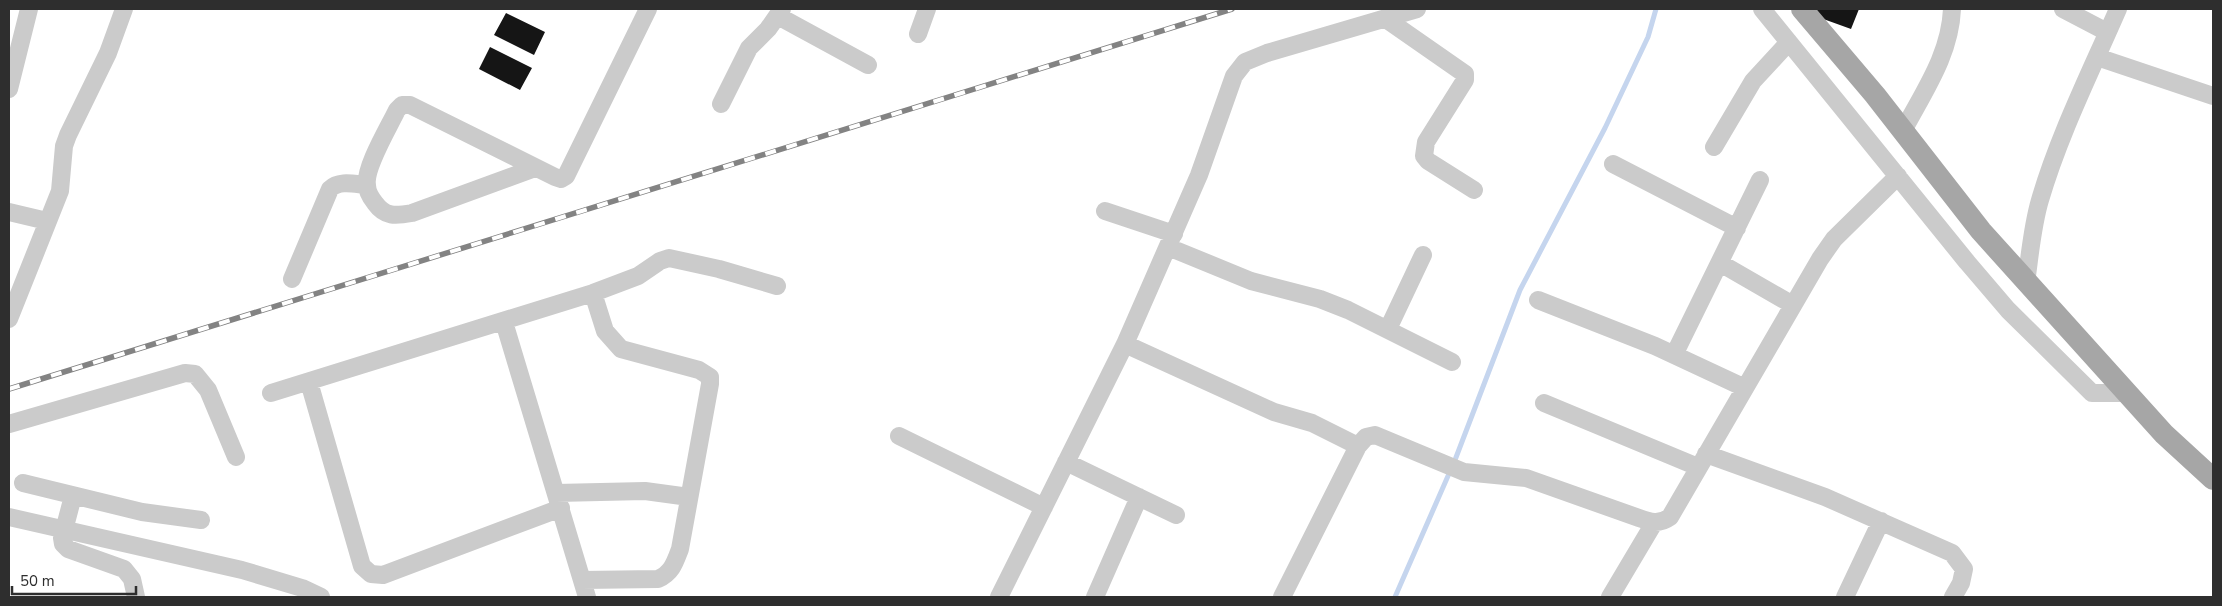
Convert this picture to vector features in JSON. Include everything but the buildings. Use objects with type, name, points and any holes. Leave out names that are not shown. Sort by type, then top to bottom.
[{"type":"main road","points":[[1802,9],[1846,59],[1981,231],[2026,283],[2164,434],[2213,479]]},
{"type":"street","points":[[9,89],[29,9]]},
{"type":"street","points":[[9,318],[48,221],[62,179],[64,146],[68,135],[108,53],[124,9]]},
{"type":"street","points":[[535,168],[412,213],[398,216],[388,215],[380,211],[366,185],[371,165],[397,110],[402,105],[410,105],[555,178],[561,179],[566,176],[648,9]]},
{"type":"street","points":[[918,34],[927,9]]},
{"type":"street","points":[[999,597],[1125,344],[1199,175],[1234,76],[1245,62],[1267,53],[1416,9]]},
{"type":"street","points":[[1762,9],[2008,310],[2084,388],[2092,393],[2127,393]]},
{"type":"street","points":[[1903,131],[1943,58],[1951,23],[1952,9]]},
{"type":"street","points":[[2063,9],[2107,32]]},
{"type":"street","points":[[2026,283],[2034,223],[2040,199],[2052,164],[2118,9]]},
{"type":"street","points":[[720,104],[749,48],[780,13],[868,65]]},
{"type":"street","points":[[1386,19],[1465,74],[1465,80],[1426,142],[1424,156],[1428,161],[1474,190]]},
{"type":"street","points":[[1714,147],[1753,82],[1789,42]]},
{"type":"street","points":[[2097,57],[2213,96]]},
{"type":"street","points":[[1613,164],[1736,228]]},
{"type":"street","points":[[1282,597],[1358,446],[1366,437],[1375,434],[1436,462],[1464,472],[1526,478],[1654,523],[1663,522],[1670,517],[1834,239],[1898,176]]},
{"type":"street","points":[[1674,355],[1760,180]]},
{"type":"street","points":[[292,279],[330,189],[335,184],[366,185]]},
{"type":"street","points":[[1105,211],[1252,281],[1320,299],[1348,310],[1452,362]]},
{"type":"street","points":[[9,212],[48,221]]},
{"type":"street","points":[[1388,329],[1423,255]]},
{"type":"street","points":[[271,393],[593,293],[638,276],[660,261],[669,258],[719,268],[776,286]]},
{"type":"street","points":[[1720,262],[1794,306]]},
{"type":"street","points":[[582,580],[658,579],[666,576],[672,570],[680,549],[710,377],[699,370],[621,349],[605,332],[593,293]]},
{"type":"street","points":[[1538,300],[1674,355],[1745,388]]},
{"type":"street","points":[[504,322],[587,597]]},
{"type":"street","points":[[1125,344],[1274,412],[1312,423],[1358,446]]},
{"type":"street","points":[[9,424],[185,373],[195,374],[208,390],[236,457]]},
{"type":"street","points":[[309,382],[362,566],[371,574],[383,575],[558,500],[645,491],[689,497]]},
{"type":"street","points":[[1544,403],[1702,460],[1825,497],[1952,553],[1964,569],[1961,583],[1953,597]]},
{"type":"street","points":[[899,436],[1044,507]]},
{"type":"street","points":[[1066,462],[1176,515]]},
{"type":"street","points":[[24,483],[142,512],[201,520]]},
{"type":"street","points":[[72,496],[64,528],[63,544],[68,549],[124,569],[130,574],[136,597]]},
{"type":"street","points":[[1095,597],[1139,497]]},
{"type":"street","points":[[9,517],[64,528],[269,577],[322,597]]},
{"type":"street","points":[[1845,597],[1881,521]]},
{"type":"street","points":[[1610,597],[1654,523]]},
{"type":"waterway","points":[[1395,597],[1455,460],[1520,290],[1605,128],[1648,37],[1656,9]]},
{"type":"railway","points":[[9,389],[1232,9]]}]
